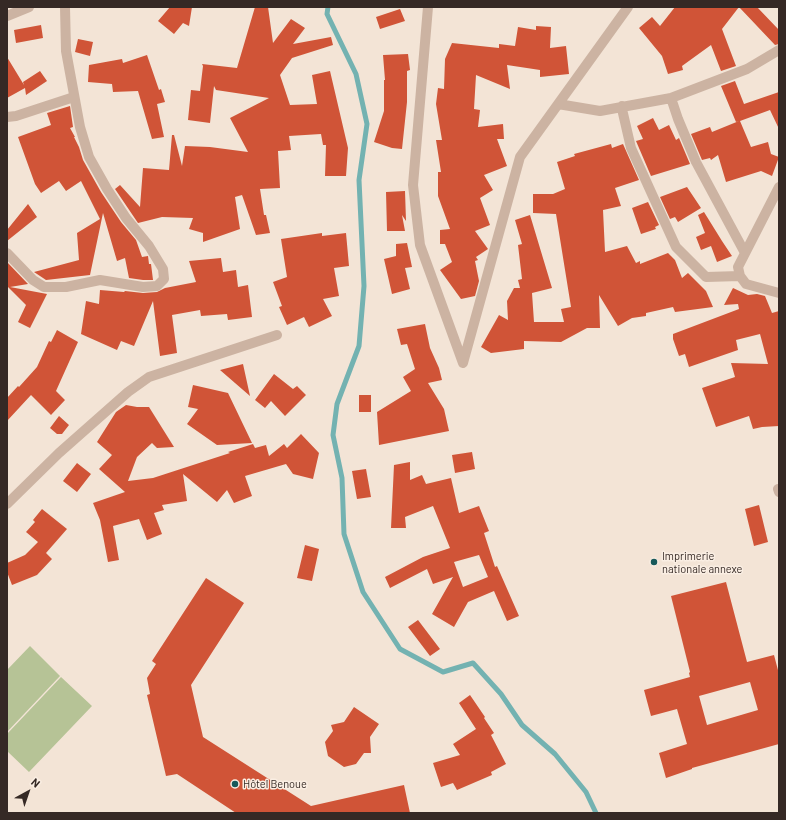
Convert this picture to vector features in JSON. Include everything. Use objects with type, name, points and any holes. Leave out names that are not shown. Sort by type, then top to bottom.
[{"type":"street","points":[[7,16],[29,7]]},
{"type":"street","points":[[7,253],[33,280],[44,287],[66,286],[100,280],[143,287],[157,286],[164,279],[163,269],[149,246],[118,206],[89,157],[80,127],[66,52],[65,7]]},
{"type":"street","points":[[428,7],[413,185],[420,245],[463,364],[520,157],[628,7]]},
{"type":"street","points":[[558,104],[600,110],[671,98],[747,69],[779,50]]},
{"type":"street","points":[[7,117],[16,116],[74,98]]},
{"type":"street","points":[[671,98],[696,162],[745,253]]},
{"type":"street","points":[[622,106],[631,148],[676,247],[706,277],[740,276]]},
{"type":"street","points":[[779,187],[738,267],[740,276],[746,284],[779,293]]},
{"type":"street","points":[[7,504],[59,453],[128,392],[149,376],[277,335]]},
{"type":"green space","points":[[30,646],[60,676],[7,732],[7,670]]},
{"type":"green space","points":[[61,677],[92,706],[29,772],[7,751],[7,734]]},
{"type":"building","points":[[170,7],[192,7],[189,26],[183,23],[174,34],[158,21]]},
{"type":"building","points":[[255,7],[268,7],[273,43],[291,19],[305,28],[293,44],[331,37],[333,45],[292,58],[280,75],[290,105],[317,104],[312,75],[330,71],[348,148],[346,176],[325,176],[326,145],[323,145],[321,134],[289,136],[291,150],[278,151],[280,188],[260,189],[264,215],[266,215],[270,233],[256,235],[242,195],[235,197],[240,229],[203,242],[203,233],[189,229],[193,218],[162,217],[138,223],[115,189],[120,185],[140,207],[143,168],[169,170],[172,135],[174,135],[182,166],[185,146],[210,147],[248,152],[230,118],[269,98],[216,90],[214,86],[210,123],[188,120],[191,90],[200,91],[202,64],[237,68]]},
{"type":"building","points":[[675,7],[739,7],[722,29],[736,66],[721,71],[711,45],[682,66],[683,70],[668,74],[662,56],[639,28],[652,17],[660,26]]},
{"type":"building","points":[[739,7],[757,7],[779,30],[779,44],[775,45]]},
{"type":"building","points":[[400,9],[405,21],[380,29],[376,17]]},
{"type":"building","points":[[41,25],[43,38],[16,43],[14,30]]},
{"type":"building","points":[[536,26],[551,27],[550,48],[566,46],[569,74],[540,77],[540,70],[507,65],[510,89],[476,75],[474,109],[480,110],[478,127],[503,124],[504,139],[497,139],[507,166],[484,175],[493,190],[480,198],[490,225],[475,231],[488,249],[476,257],[478,260],[475,261],[479,281],[475,296],[461,299],[440,270],[452,262],[445,244],[440,244],[440,230],[450,229],[438,196],[438,172],[441,172],[436,140],[442,140],[436,104],[438,88],[444,89],[445,59],[452,43],[499,48],[499,44],[515,46],[518,27],[536,30]]},
{"type":"building","points":[[78,39],[93,42],[90,56],[75,52]]},
{"type":"building","points":[[408,54],[410,70],[407,71],[407,102],[402,149],[392,148],[374,142],[384,111],[385,80],[383,55]]},
{"type":"building","points":[[147,55],[159,90],[161,89],[165,102],[157,104],[164,137],[152,139],[138,91],[113,92],[112,84],[88,82],[89,65],[122,59],[123,63]]},
{"type":"building","points":[[7,57],[24,85],[23,82],[40,71],[47,81],[26,95],[25,88],[7,98]]},
{"type":"building","points":[[735,81],[744,104],[779,92],[779,129],[770,110],[740,121],[751,147],[768,142],[771,154],[779,157],[772,176],[761,171],[726,182],[718,155],[711,160],[710,158],[702,160],[691,134],[710,127],[712,132],[739,121],[736,122],[721,86]]},
{"type":"building","points":[[70,106],[73,127],[70,128],[75,137],[83,160],[101,192],[121,222],[136,240],[142,257],[148,256],[149,264],[151,264],[153,280],[129,278],[125,258],[117,261],[103,213],[90,275],[46,280],[34,272],[79,260],[77,233],[100,219],[81,181],[66,191],[59,181],[41,193],[35,184],[18,137],[51,125],[47,113]]},
{"type":"building","points":[[653,118],[659,130],[669,125],[676,140],[679,138],[690,164],[651,176],[636,141],[643,139],[637,126]]},
{"type":"building","points":[[611,144],[612,148],[623,144],[639,180],[615,188],[621,206],[603,210],[605,252],[627,246],[636,263],[640,261],[640,264],[668,253],[675,260],[682,278],[688,273],[706,291],[713,307],[675,312],[673,307],[646,313],[646,316],[632,318],[618,326],[599,295],[600,328],[587,328],[561,342],[524,341],[524,349],[491,353],[481,347],[499,315],[508,320],[507,301],[514,288],[520,288],[518,280],[522,279],[518,245],[522,244],[515,220],[530,215],[552,288],[532,293],[534,322],[564,322],[561,309],[571,307],[556,214],[533,213],[533,194],[553,194],[565,189],[557,162],[575,156],[574,154]]},
{"type":"building","points":[[687,187],[701,208],[678,222],[675,217],[670,219],[660,197]]},
{"type":"building","points":[[405,191],[406,221],[402,215],[405,231],[387,231],[386,192]]},
{"type":"building","points":[[648,202],[659,225],[655,227],[656,229],[641,234],[632,208]]},
{"type":"building","points":[[28,204],[37,217],[7,241],[7,230]]},
{"type":"building","points":[[704,212],[732,256],[717,262],[711,246],[701,250],[696,237],[705,233],[698,215]]},
{"type":"building","points":[[322,233],[322,236],[346,233],[349,266],[334,268],[339,296],[323,299],[332,316],[309,327],[304,317],[287,325],[279,307],[282,306],[273,282],[287,277],[281,239]]},
{"type":"building","points":[[407,243],[412,267],[405,268],[410,289],[392,294],[384,259],[396,256],[396,244]]},
{"type":"building","points":[[221,258],[223,272],[236,270],[238,287],[248,285],[252,317],[228,320],[227,314],[201,316],[200,310],[172,315],[177,353],[160,356],[153,301],[134,346],[121,341],[117,350],[81,334],[86,301],[99,304],[100,290],[143,293],[157,292],[165,288],[196,282],[189,261]]},
{"type":"building","points":[[7,262],[28,284],[10,287],[47,294],[30,328],[18,322],[26,305],[7,287]]},
{"type":"building","points":[[733,288],[748,295],[757,294],[765,296],[772,313],[779,311],[779,426],[753,429],[749,416],[716,427],[702,388],[735,377],[731,363],[768,364],[760,334],[736,340],[738,350],[689,367],[685,354],[679,356],[673,339],[673,334],[739,309],[738,304],[724,305]]},
{"type":"building","points":[[425,324],[430,348],[439,368],[442,380],[428,383],[444,409],[449,431],[379,445],[377,412],[411,391],[403,377],[415,369],[407,344],[401,345],[397,329]]},
{"type":"building","points":[[57,330],[78,342],[56,391],[65,400],[51,415],[31,395],[7,421],[7,398],[37,367],[49,341],[51,342]]},
{"type":"building","points":[[243,364],[250,396],[220,370]]},
{"type":"building","points":[[274,374],[293,389],[297,386],[306,395],[285,416],[271,401],[265,408],[255,400]]},
{"type":"building","points":[[193,385],[228,393],[252,443],[217,445],[187,424],[198,409],[188,407]]},
{"type":"building","points":[[359,395],[371,395],[371,412],[359,412]]},
{"type":"building","points":[[126,405],[149,407],[174,447],[157,448],[152,443],[137,457],[128,481],[153,478],[253,444],[255,448],[266,445],[269,456],[284,444],[287,448],[301,434],[319,453],[313,479],[293,474],[286,464],[245,476],[252,496],[234,503],[227,490],[217,502],[183,474],[187,501],[162,505],[164,510],[154,513],[162,534],[147,540],[139,519],[113,526],[119,560],[108,562],[100,520],[93,503],[125,492],[99,469],[112,455],[97,442],[116,412]]},
{"type":"building","points":[[59,416],[69,425],[62,434],[57,434],[50,428]]},
{"type":"building","points":[[472,452],[475,469],[455,473],[452,455]]},
{"type":"building","points":[[410,462],[410,480],[422,475],[426,484],[451,478],[459,513],[479,506],[489,531],[484,533],[495,567],[497,566],[519,616],[507,621],[494,591],[468,602],[454,627],[432,614],[453,577],[433,584],[427,569],[390,588],[385,577],[423,557],[450,548],[433,506],[405,517],[406,528],[391,528],[394,465]],"holes":[[[479,555],[488,577],[463,587],[454,562]]]},
{"type":"building","points":[[77,463],[91,474],[77,492],[63,481]]},
{"type":"building","points":[[366,469],[371,497],[357,499],[352,471]]},
{"type":"building","points":[[759,505],[768,542],[754,546],[745,509]]},
{"type":"building","points":[[42,509],[67,529],[46,553],[52,559],[37,575],[12,585],[7,572],[7,563],[25,555],[38,542],[26,532],[35,522],[33,520]]},
{"type":"building","points":[[305,545],[319,549],[312,581],[297,578]]},
{"type":"building","points":[[206,578],[244,603],[191,685],[203,737],[311,806],[404,785],[410,813],[236,813],[177,774],[166,776],[147,695],[150,694],[147,678],[156,664],[152,661]]},
{"type":"building","points":[[726,582],[747,662],[774,655],[779,674],[779,744],[692,768],[666,778],[659,753],[687,744],[677,709],[651,716],[644,690],[690,677],[671,596]],"holes":[[[750,682],[758,710],[707,725],[699,696]]]},
{"type":"building","points":[[418,620],[440,649],[430,656],[408,627]]},
{"type":"building","points":[[470,695],[494,733],[491,735],[506,764],[491,772],[492,775],[457,790],[453,783],[441,787],[433,763],[460,755],[453,744],[476,729],[459,703]]},
{"type":"building","points":[[354,707],[379,724],[370,737],[371,753],[364,753],[356,764],[344,767],[328,756],[325,742],[333,731],[331,725],[344,722]]},
{"type":"waterway","points":[[328,7],[327,14],[356,74],[367,124],[359,180],[364,286],[359,346],[337,404],[333,435],[342,478],[344,534],[363,592],[400,649],[443,672],[473,663],[501,694],[522,725],[555,754],[586,792],[596,813]]},
{"type":"place","name":"Imprimerie nationale annexe","points":[[654,562]]},
{"type":"place","name":"Hôtel Benoue","points":[[235,784]]}]
